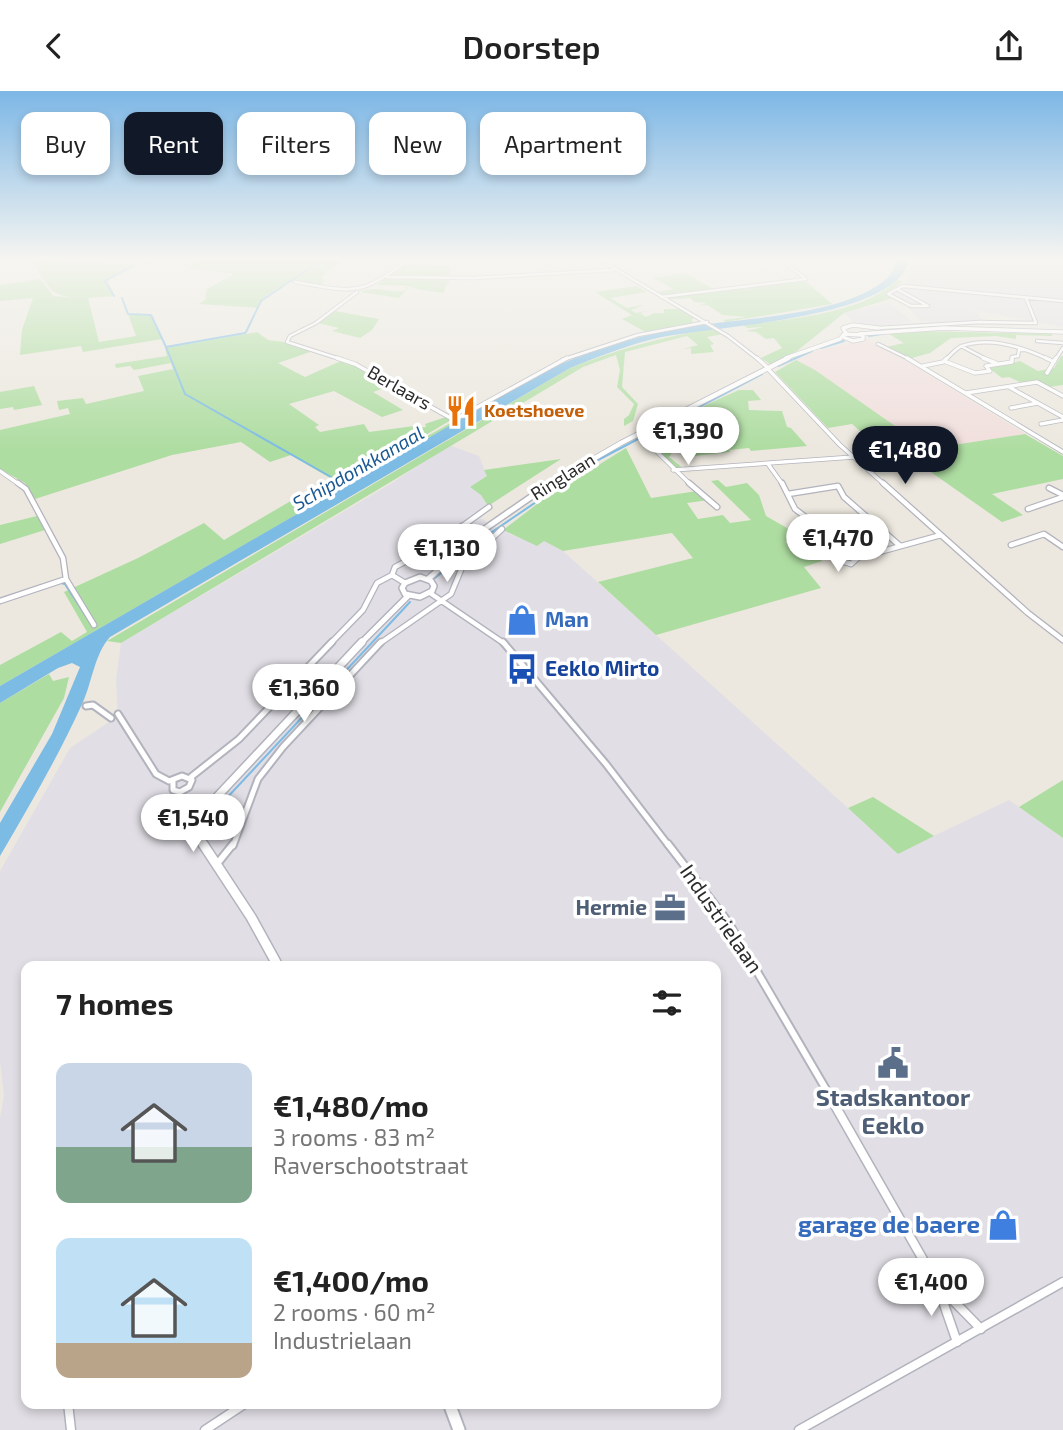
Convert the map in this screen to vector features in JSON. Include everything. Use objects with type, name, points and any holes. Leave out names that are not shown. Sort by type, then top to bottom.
[{"type":"main road","points":[[847,336],[847,328],[1063,332]]},
{"type":"main road","points":[[847,336],[878,330]]},
{"type":"main road","points":[[847,336],[859,341],[861,335]]},
{"type":"main road","name":"Ringlaan","points":[[428,579],[480,534],[592,458],[790,357],[847,336]]},
{"type":"main road","name":"Ringlaan","points":[[749,378],[769,368]]},
{"type":"main road","points":[[415,578],[428,579],[434,586],[430,593],[420,597],[408,596],[402,591],[405,583],[415,578]]},
{"type":"main road","points":[[275,961],[192,828],[198,817],[347,657],[408,596]]},
{"type":"main road","points":[[452,1409],[458,1430]]},
{"type":"street","name":"Berlaars","points":[[314,323],[286,340],[355,363],[454,420],[541,370],[571,356],[638,335],[705,323]]},
{"type":"street","points":[[709,323],[741,344],[769,368],[854,457],[1028,613],[1063,640]]},
{"type":"street","points":[[878,330],[963,323]]},
{"type":"street","points":[[1037,341],[1063,346],[1046,373]]},
{"type":"street","points":[[920,367],[944,361],[961,346],[990,342],[1026,349],[1054,362]]},
{"type":"street","points":[[878,344],[971,395],[1056,449],[1063,450]]},
{"type":"street","points":[[961,346],[976,353],[974,355],[999,364]]},
{"type":"street","points":[[944,361],[979,374],[990,371],[986,366],[1013,360],[1012,357],[1018,356],[1019,350],[1026,349]]},
{"type":"street","points":[[971,395],[1037,382],[1063,396]]},
{"type":"street","points":[[1009,387],[1063,419]]},
{"type":"street","points":[[1011,408],[1038,403]]},
{"type":"street","points":[[1041,424],[1063,419]]},
{"type":"street","points":[[643,438],[673,470],[717,507]]},
{"type":"street","points":[[673,470],[854,457]]},
{"type":"street","points":[[768,464],[795,509],[855,554],[941,535]]},
{"type":"street","points":[[0,471],[26,489],[63,558],[66,579],[94,625]]},
{"type":"street","points":[[788,494],[838,487],[844,497],[899,545]]},
{"type":"street","points":[[1049,488],[1063,496]]},
{"type":"street","points":[[1028,509],[1063,496]]},
{"type":"street","points":[[173,781],[173,790],[180,792],[189,787],[191,778],[239,739],[363,610],[377,583],[392,575],[396,567],[435,546],[489,507]]},
{"type":"street","points":[[462,526],[480,534]]},
{"type":"street","points":[[217,865],[232,848],[258,779],[283,747],[381,642],[451,594],[453,579],[470,554],[502,529]]},
{"type":"street","points":[[1012,545],[1044,534],[1063,547]]},
{"type":"street","points":[[392,575],[405,583]]},
{"type":"street","points":[[0,601],[66,579]]},
{"type":"street","name":"Industrielaan","points":[[430,593],[503,642],[526,667],[606,764],[728,922],[937,1284],[957,1342]]},
{"type":"street","points":[[86,706],[93,705],[111,718]]},
{"type":"street","points":[[118,714],[156,774],[173,781]]},
{"type":"street","points":[[173,781],[182,776],[191,778]]},
{"type":"street","points":[[180,792],[178,806],[192,828]]},
{"type":"street","points":[[799,1430],[1063,1282]]},
{"type":"street","name":"Industrielaan","points":[[937,1284],[981,1329]]},
{"type":"street","points":[[69,1409],[71,1430]]},
{"type":"street","points":[[205,1430],[237,1409]]},
{"type":"shaded area","points":[[855,323],[897,323],[870,326]]},
{"type":"shaded area","points":[[1045,323],[1063,323],[1063,327]]},
{"type":"shaded area","points":[[867,339],[1025,434],[928,449],[815,370],[796,360],[817,351]]},
{"type":"shaded area","points":[[449,445],[479,456],[487,476],[481,495],[490,510],[480,518],[512,535],[544,541],[563,551],[898,853],[1009,800],[1063,838],[1063,1430],[0,1430],[0,1117],[4,1096],[0,1062],[0,871],[70,748],[118,716],[116,680],[121,643],[392,483]]},
{"type":"green space","points":[[24,323],[94,323],[99,342],[136,336],[131,323],[156,323],[162,339],[83,352],[81,346],[20,355]]},
{"type":"green space","points":[[320,323],[376,323],[360,338],[332,331],[339,328]]},
{"type":"green space","points":[[630,323],[691,323],[647,333]]},
{"type":"green space","points":[[831,323],[797,351],[770,364],[761,358],[782,348],[774,338],[766,339],[756,332],[746,331],[763,327],[747,328],[743,325]]},
{"type":"green space","points":[[713,328],[724,334],[707,337],[714,344],[710,345],[714,352],[691,354],[691,348],[683,349],[698,345],[687,336],[625,352],[622,387],[638,404],[633,421],[624,426],[624,419],[634,404],[617,387],[620,370],[616,355],[583,367],[121,643],[107,641],[570,368],[641,344]]},
{"type":"green space","points":[[921,331],[1053,336],[1016,335],[1016,339],[996,336],[951,338],[930,353],[908,359],[886,347],[904,343],[889,334]]},
{"type":"green space","points":[[257,332],[268,340],[313,351],[278,363],[305,377],[343,360],[393,385],[373,392],[403,410],[382,417],[334,391],[289,404],[319,425],[315,427],[320,432],[364,424],[369,432],[426,427],[425,424],[446,417],[451,420],[346,482],[454,421],[457,422],[0,686],[0,665],[61,632],[72,641],[87,632],[64,592],[138,558],[204,523],[224,540],[330,478],[291,455],[270,462],[241,442],[172,455],[35,499],[25,483],[0,469],[0,430],[70,414],[68,408],[59,410],[57,401],[83,398],[86,404],[144,391],[138,376],[173,369],[171,363],[134,370],[130,366],[116,368],[115,364],[167,356],[165,348]]},
{"type":"green space","points":[[1061,356],[1063,385],[1049,387],[1036,381],[1022,383],[1009,377],[1002,378],[989,368],[1020,361],[1038,371],[1054,368]]},
{"type":"green space","points":[[796,360],[815,370],[928,449],[1025,434],[1063,456],[1063,479],[992,494],[1023,515],[1002,522],[901,451],[886,453],[852,424],[828,428],[775,372]]},
{"type":"green space","points":[[34,386],[42,405],[14,410],[13,407],[0,409],[0,392]]},
{"type":"green space","points":[[739,390],[753,390],[761,400],[748,401],[749,410],[782,411],[787,427],[807,446],[751,451],[749,448],[729,450],[730,452],[694,456],[689,460],[686,448],[674,450],[669,457],[683,468],[675,469],[650,445],[684,417]]},
{"type":"green space","points":[[626,448],[651,498],[697,491],[709,500],[687,503],[698,519],[723,515],[730,523],[751,520],[711,481],[718,480],[726,487],[747,483],[759,495],[766,516],[801,536],[785,542],[793,548],[808,543],[822,561],[804,567],[821,588],[656,635],[598,582],[693,558],[672,533],[563,551],[544,541],[537,546],[503,530],[545,498]]},
{"type":"green space","points":[[561,459],[488,506],[481,495],[470,487],[487,476],[484,470]]},
{"type":"green space","points":[[37,516],[45,530],[0,544],[0,525]]},
{"type":"green space","points":[[49,674],[53,681],[69,677],[64,698],[0,812],[0,703]]},
{"type":"green space","points":[[1063,780],[1063,838],[1019,807]]},
{"type":"green space","points":[[873,797],[934,836],[898,854],[848,808]]},
{"type":"water","points":[[755,323],[662,337],[570,368],[110,637],[97,659],[83,702],[64,741],[0,856],[0,823],[52,734],[80,667],[72,663],[58,668],[0,703],[0,686],[546,370],[609,346],[698,325]]},
{"type":"waterway","points":[[155,323],[166,347]]},
{"type":"waterway","points":[[246,332],[250,323]]},
{"type":"waterway","points":[[166,347],[245,333]]},
{"type":"waterway","points":[[869,336],[882,334]]},
{"type":"waterway","points":[[821,348],[844,341]]},
{"type":"waterway","name":"Schipdonkkanaal","points":[[166,347],[185,394],[331,477]]},
{"type":"waterway","points":[[778,366],[812,351]]},
{"type":"waterway","points":[[489,534],[598,460],[762,374]]},
{"type":"waterway","points":[[435,578],[484,538]]},
{"type":"waterway","points":[[61,583],[65,584],[91,624]]},
{"type":"waterway","points":[[208,818],[410,602]]},
{"type":"place","name":"Koetshoeve","points":[[461,411]]},
{"type":"place","name":"Man","points":[[522,620]]},
{"type":"place","name":"Eeklo Mirto","points":[[522,669]]},
{"type":"place","name":"Hermie","points":[[670,908]]},
{"type":"place","name":"Stadskantoor Eeklo","points":[[893,1063]]},
{"type":"place","name":"garage de baere","points":[[1003,1225]]}]
